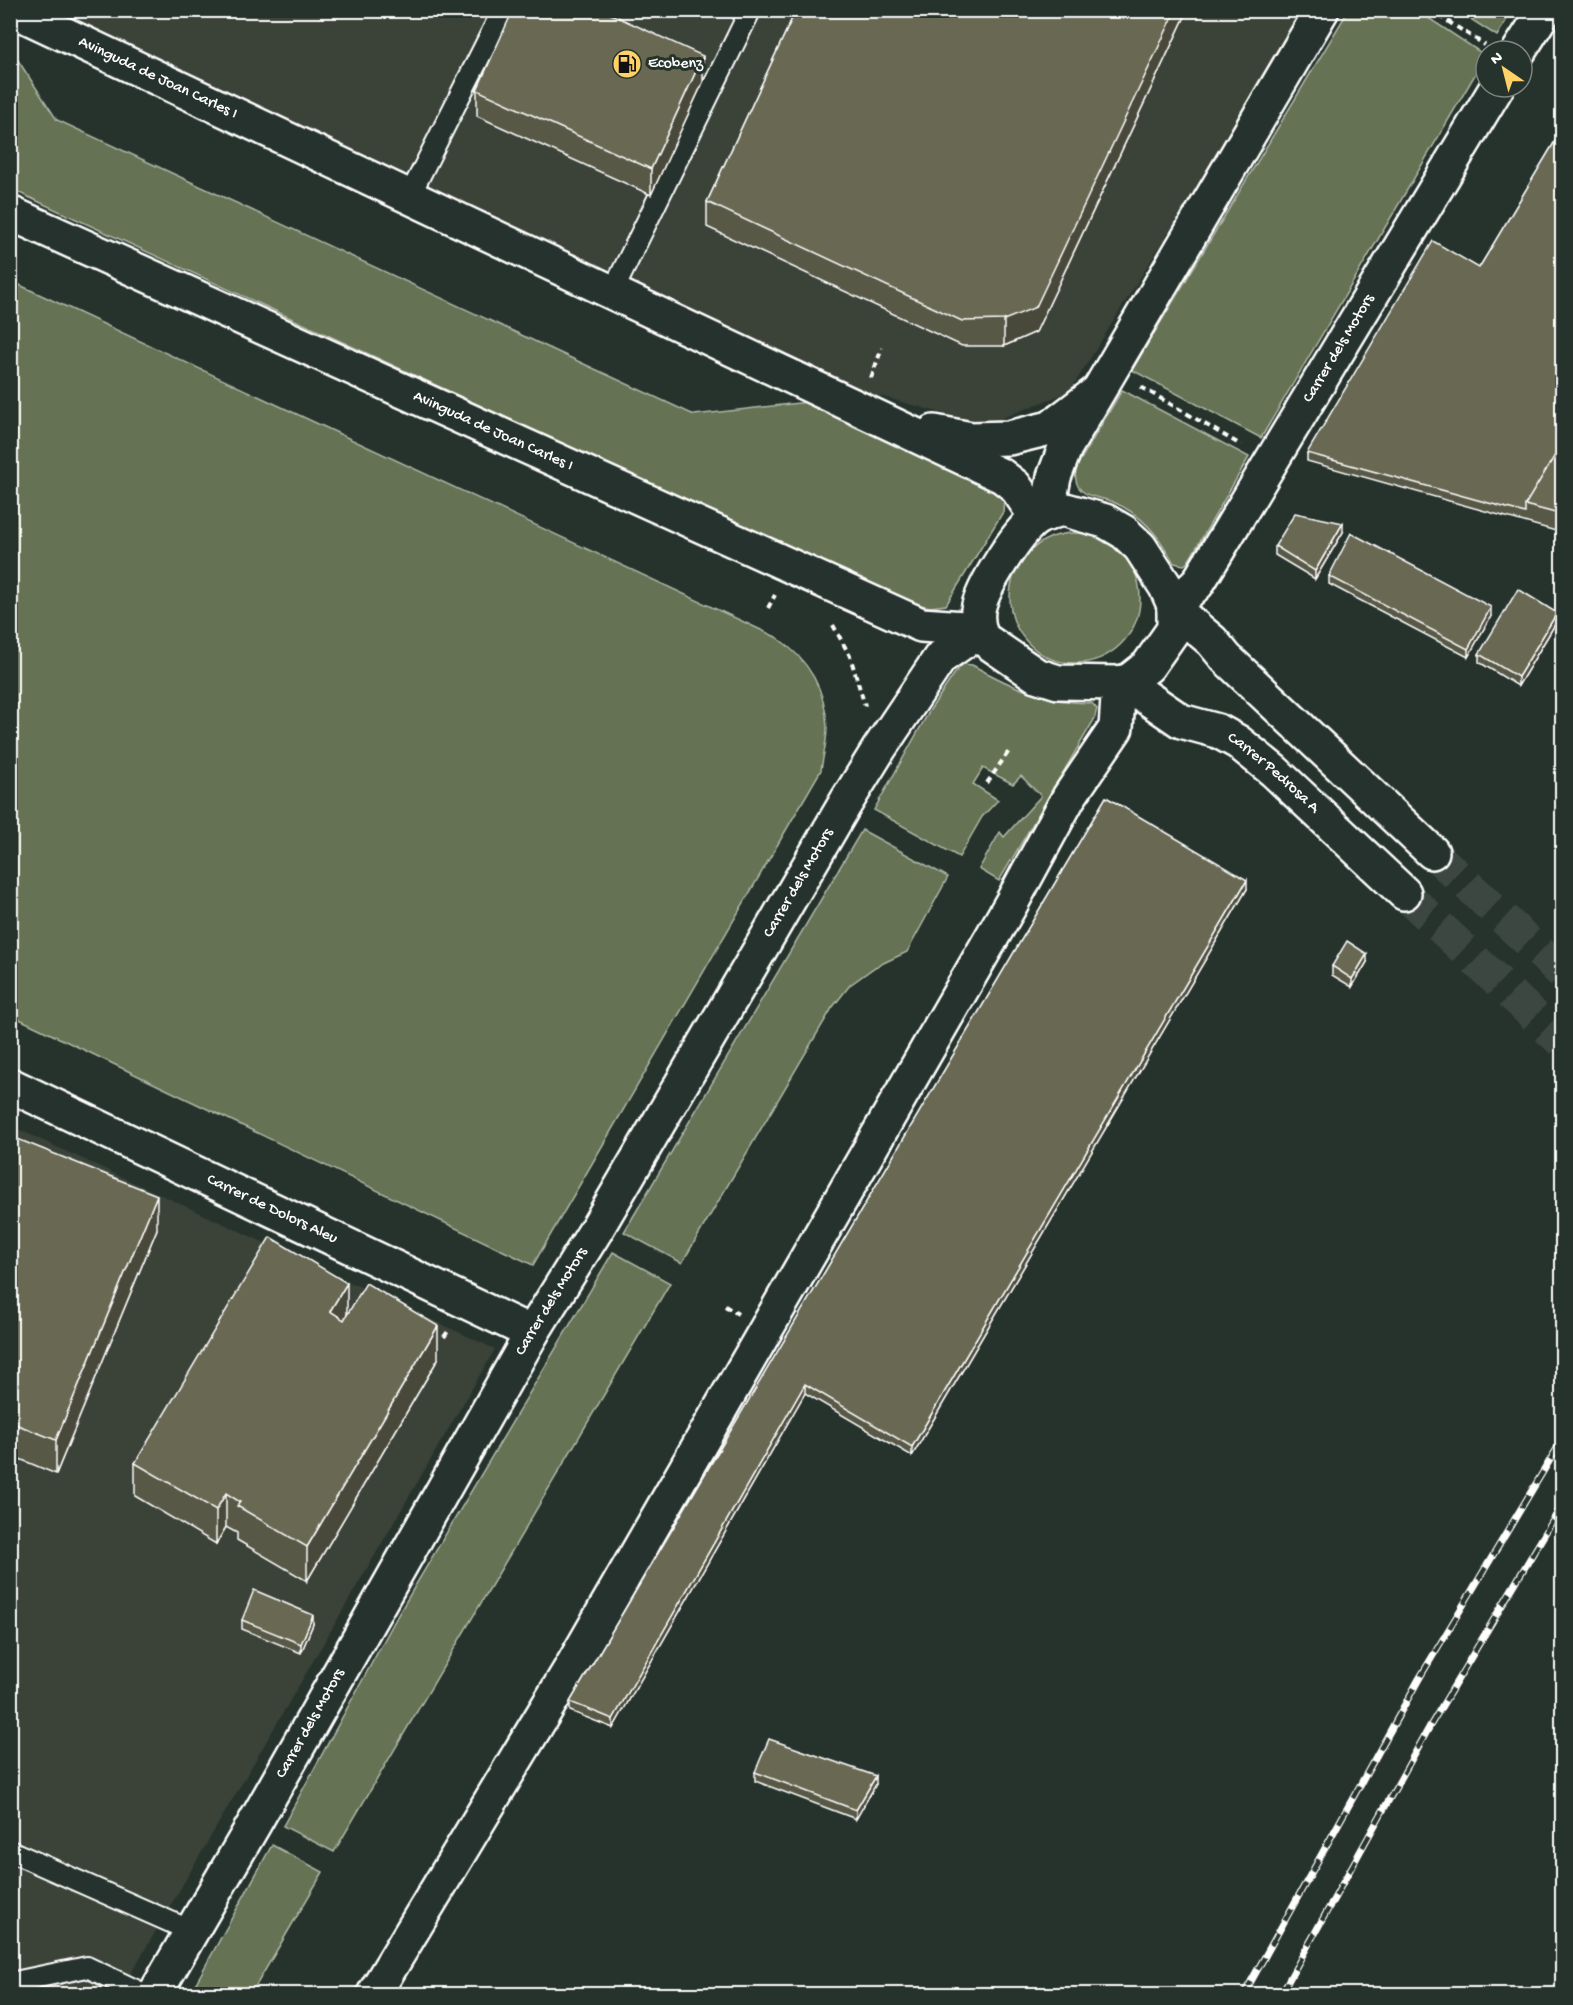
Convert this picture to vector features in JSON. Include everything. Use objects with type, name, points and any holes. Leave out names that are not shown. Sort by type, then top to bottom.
[{"type":"street","name":"Avinguda de Joan Carles I","points":[[13,10],[1002,476],[1015,486],[1042,516]]},
{"type":"street","points":[[1042,516],[1065,448],[1322,10]]},
{"type":"street","points":[[1527,39],[1545,10]]},
{"type":"street","name":"Carrer dels Motors","points":[[1174,607],[1197,584],[1216,554],[1490,99]]},
{"type":"street","name":"Avinguda de Joan Carles I","points":[[10,213],[921,625],[979,630]]},
{"type":"street","name":"Avinguda de Joan Carles I","points":[[890,424],[971,439],[1009,438],[1050,428],[1097,392]]},
{"type":"street","points":[[1062,509],[1105,521],[1124,532],[1140,547],[1166,587],[1174,607],[1174,629],[1162,647],[1148,666],[1129,681],[1122,682],[1058,682],[1036,675],[982,638],[979,630],[978,609],[985,592],[1016,538],[1042,516],[1062,509]]},
{"type":"street","points":[[1174,607],[1432,852]]},
{"type":"street","name":"Carrer dels Motors","points":[[155,1995],[532,1334],[596,1230],[839,814],[940,658],[979,630]]},
{"type":"street","points":[[374,1995],[572,1668],[1011,903],[1069,797],[1116,728],[1122,682]]},
{"type":"street","name":"Carrer Pedrosa A","points":[[1122,682],[1181,721],[1218,731],[1238,742],[1274,771],[1404,893]]},
{"type":"street","name":"Carrer de Dolors Aleu","points":[[10,1085],[532,1334]]},
{"type":"lane","points":[[409,197],[503,10]]},
{"type":"lane","points":[[612,293],[749,13],[741,10]]},
{"type":"lane","points":[[10,1851],[191,1931]]},
{"type":"lane","points":[[10,1983],[87,1968],[144,1995]]},
{"type":"path","points":[[1430,10],[1475,39]]},
{"type":"path","points":[[870,378],[882,348]]},
{"type":"path","points":[[1137,384],[1246,447]]},
{"type":"path","points":[[768,608],[776,592]]},
{"type":"path","points":[[826,620],[835,627],[850,656],[866,712]]},
{"type":"path","points":[[987,783],[1009,751]]},
{"type":"shaded area","points":[[13,11],[1306,11],[1070,391],[985,425],[760,363]]},
{"type":"shaded area","points":[[11,1126],[495,1349],[119,1994],[11,1994]]},
{"type":"green space","points":[[1512,10],[1497,36],[1458,11]]},
{"type":"green space","points":[[1348,11],[1418,11],[1474,48],[1474,76],[1261,438],[1132,370]]},
{"type":"green space","points":[[10,48],[57,120],[694,415],[817,401],[995,487],[1004,499],[1003,512],[946,605],[930,607],[906,602],[11,189]]},
{"type":"green space","points":[[11,281],[776,637],[806,665],[819,687],[826,714],[827,733],[821,770],[533,1265],[11,1015]]},
{"type":"green space","points":[[1122,390],[1249,457],[1188,562],[1184,565],[1174,563],[1156,535],[1141,519],[1113,502],[1085,493],[1077,483],[1075,476],[1077,466]]},
{"type":"green space","points":[[1075,533],[1100,538],[1121,552],[1135,573],[1140,598],[1135,623],[1121,644],[1100,658],[1075,663],[1050,658],[1029,644],[1015,623],[1010,598],[1015,573],[1029,552],[1050,538]]},
{"type":"green space","points":[[963,664],[972,665],[1001,680],[1044,697],[1092,703],[1097,709],[1094,720],[999,881],[979,869],[1000,832],[1004,837],[1041,796],[1021,776],[1013,784],[983,768],[973,784],[998,800],[982,817],[959,857],[874,810],[930,710]]},
{"type":"green space","points":[[862,830],[948,877],[907,952],[875,967],[850,985],[832,1008],[682,1263],[624,1232]]},
{"type":"green space","points":[[613,1252],[670,1283],[334,1852],[283,1826],[399,1613]]},
{"type":"green space","points":[[272,1845],[323,1872],[251,1994],[190,1994]]},
{"type":"building","points":[[513,10],[602,10],[703,56],[651,169],[477,90]]},
{"type":"building","points":[[796,10],[1176,10],[1036,307],[1004,320],[962,321],[707,202]]},
{"type":"building","points":[[1563,128],[1563,442],[1525,505],[1525,513],[1307,453],[1433,241],[1479,268]]},
{"type":"building","points":[[1563,442],[1563,515],[1525,505]]},
{"type":"building","points":[[1295,513],[1343,523],[1315,571],[1275,546]]},
{"type":"building","points":[[1351,533],[1491,607],[1468,649],[1329,576]]},
{"type":"building","points":[[1518,589],[1557,613],[1518,677],[1479,654]]},
{"type":"building","points":[[1106,797],[1247,880],[912,1447],[805,1384],[613,1719],[570,1702]]},
{"type":"building","points":[[1347,941],[1367,954],[1352,979],[1332,966]]},
{"type":"building","points":[[10,1136],[157,1195],[56,1440],[10,1422]]},
{"type":"building","points":[[270,1237],[347,1283],[330,1311],[344,1320],[366,1283],[438,1326],[307,1547],[237,1506],[240,1502],[226,1493],[216,1510],[135,1463]]},
{"type":"building","points":[[254,1590],[313,1615],[301,1644],[242,1620]]},
{"type":"building","points":[[769,1739],[876,1776],[856,1810],[755,1772]]},
{"type":"tunnel","points":[[1432,852],[1562,973]]},
{"type":"tunnel","points":[[1404,893],[1562,1042]]},
{"type":"railway","points":[[1244,1994],[1419,1679],[1562,1440]]},
{"type":"railway","points":[[1281,1994],[1430,1726],[1562,1505]]},
{"type":"place","name":"Ecobenz","points":[[627,64]]}]
